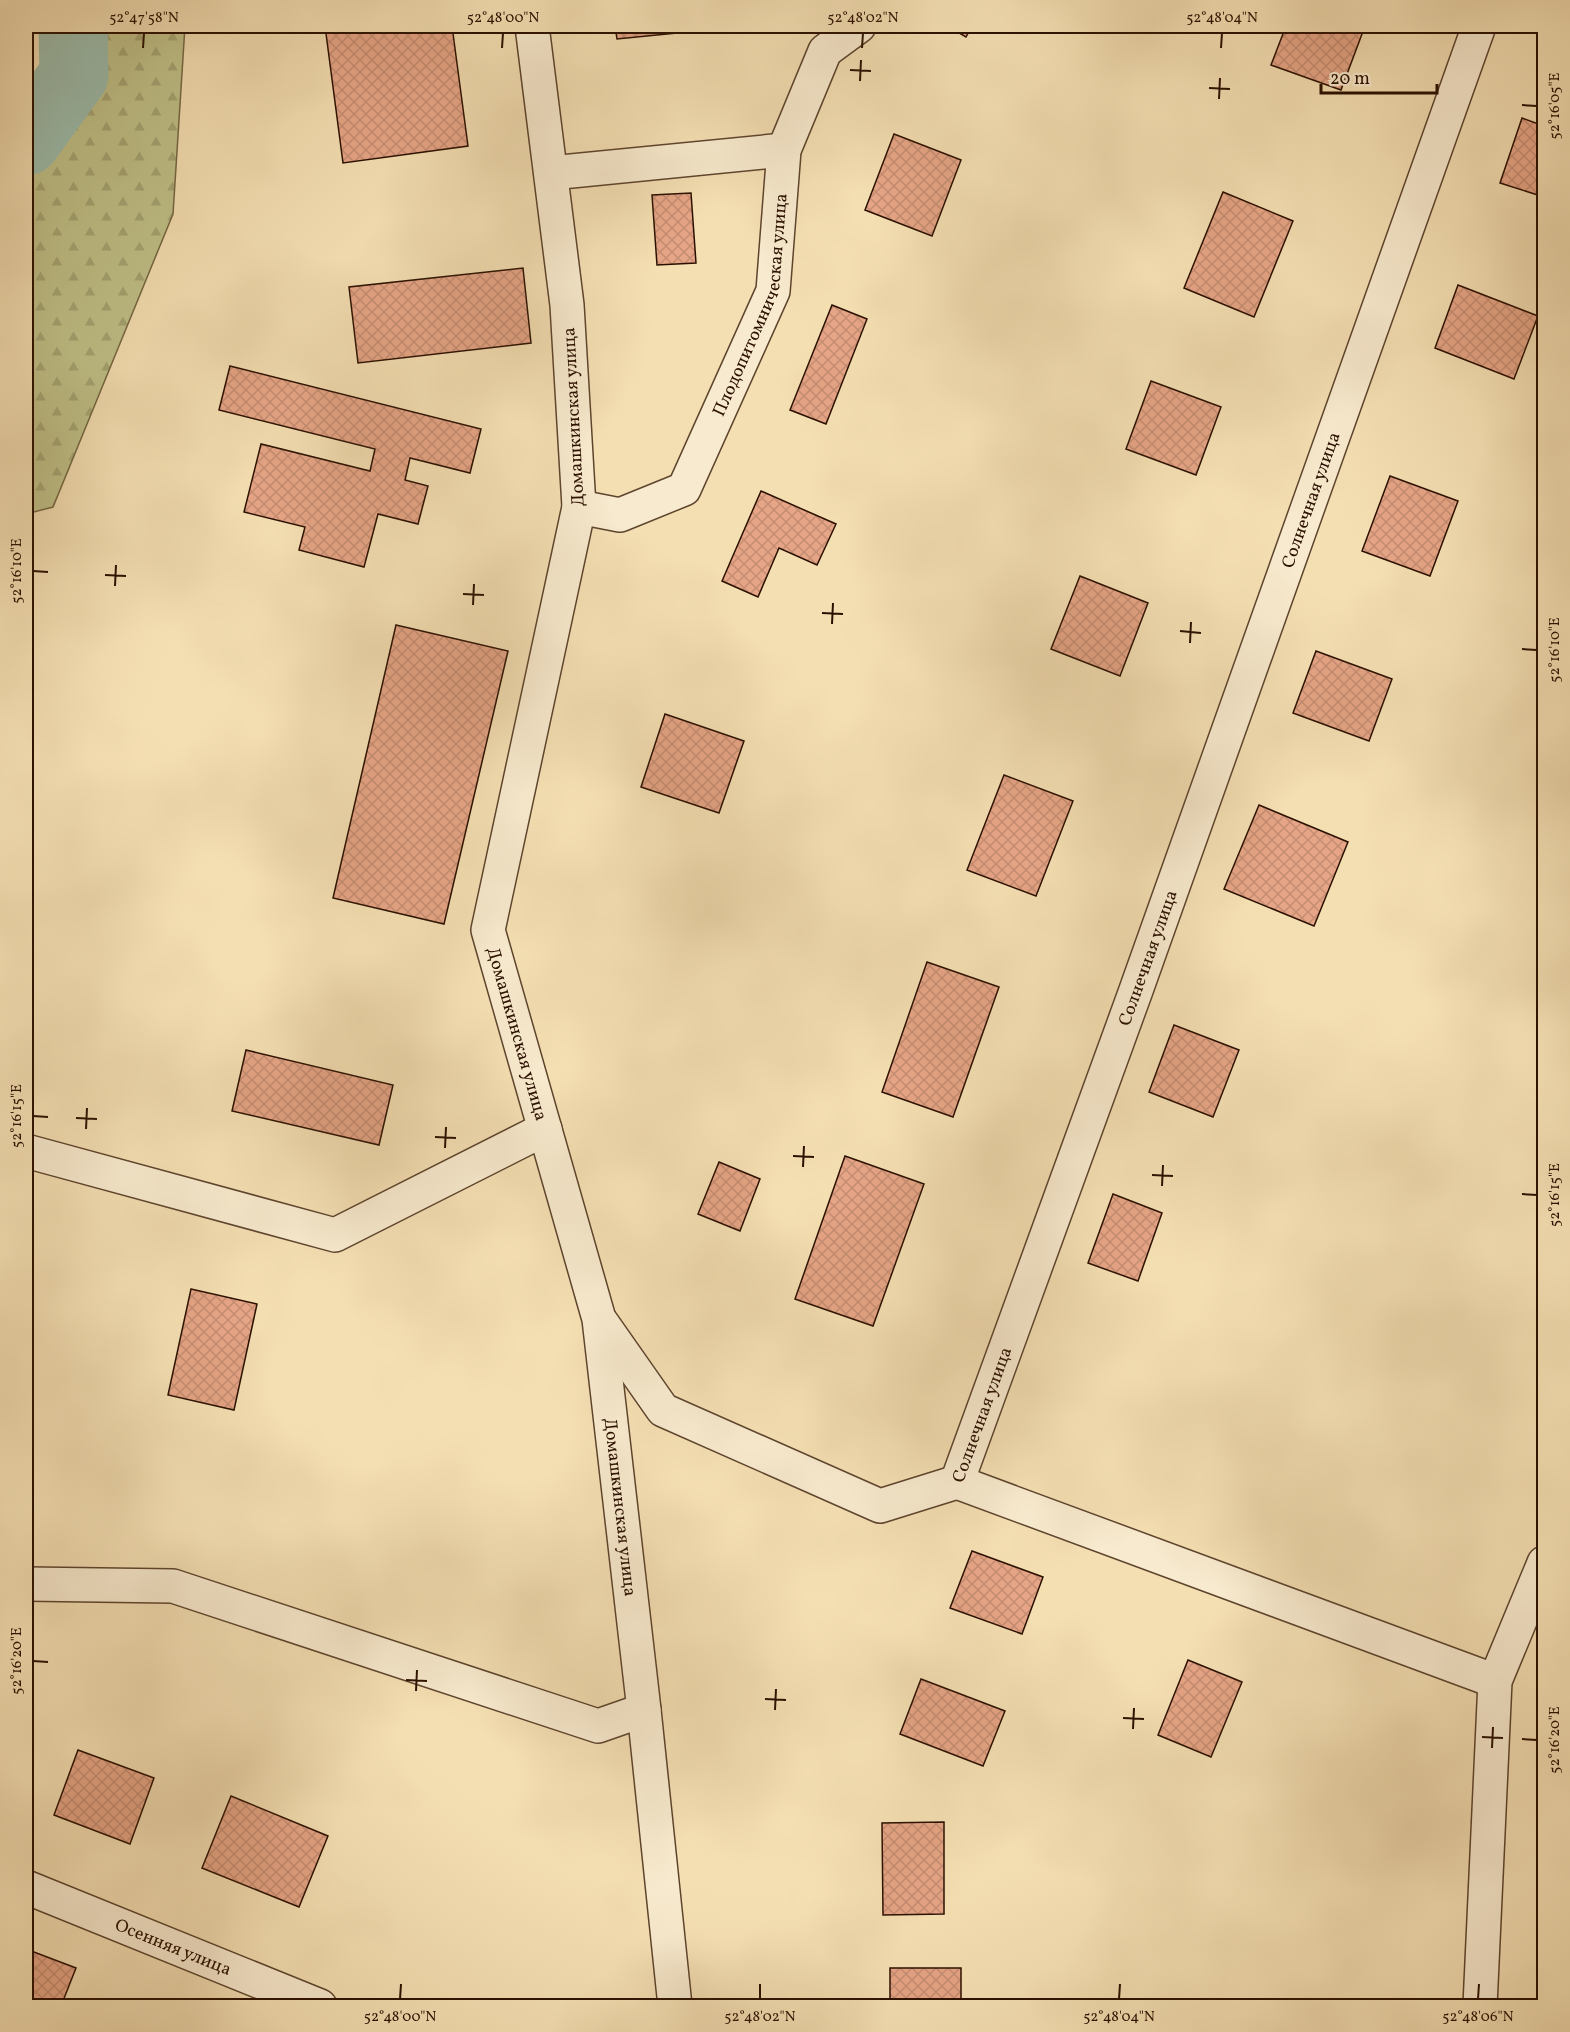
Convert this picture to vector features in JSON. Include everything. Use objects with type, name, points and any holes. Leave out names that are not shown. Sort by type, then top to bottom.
[{"type":"street","name":"Домашкинская улица","points":[[532,26],[567,305],[579,507],[488,930],[599,1319],[675,2007]]},
{"type":"street","name":"Плодопитомническая улица","points":[[579,507],[620,514],[684,489],[773,291],[784,150],[825,51],[859,26]]},
{"type":"street","name":"Солнечная улица","points":[[599,1319],[663,1410],[880,1506],[957,1482],[1139,982],[1479,26]]},
{"type":"street","points":[[551,173],[784,150]]},
{"type":"street","points":[[26,1151],[335,1235],[545,1130]]},
{"type":"street","points":[[957,1482],[1495,1681]]},
{"type":"street","points":[[1480,2007],[1495,1681],[1545,1563]]},
{"type":"street","points":[[26,1584],[172,1586],[598,1726],[644,1710]]},
{"type":"street","name":"Осенняя улица","points":[[26,1887],[320,2007]]},
{"type":"green space","points":[[100,26],[185,26],[173,214],[53,507],[26,514],[26,175],[96,101]]},
{"type":"building","points":[[325,26],[452,26],[468,146],[343,163]]},
{"type":"building","points":[[615,26],[697,26],[697,31],[617,39]]},
{"type":"building","points":[[947,26],[972,26],[966,37]]},
{"type":"building","points":[[1286,26],[1365,26],[1341,90],[1271,65]]},
{"type":"building","points":[[1522,118],[1544,126],[1544,197],[1500,183]]},
{"type":"building","points":[[894,134],[961,160],[932,236],[865,210]]},
{"type":"building","points":[[1223,192],[1293,221],[1254,317],[1184,288]]},
{"type":"building","points":[[691,193],[696,263],[657,265],[652,195]]},
{"type":"building","points":[[523,268],[531,343],[358,363],[349,287]]},
{"type":"building","points":[[1458,285],[1538,316],[1514,379],[1435,348]]},
{"type":"building","points":[[832,305],[867,319],[826,424],[790,410]]},
{"type":"building","points":[[230,366],[481,429],[470,473],[410,458],[405,480],[428,486],[418,524],[378,514],[364,567],[299,550],[305,527],[244,512],[261,444],[370,471],[375,449],[219,410]]},
{"type":"building","points":[[1151,381],[1221,407],[1196,475],[1126,449]]},
{"type":"building","points":[[1390,476],[1458,501],[1430,576],[1362,551]]},
{"type":"building","points":[[761,491],[836,524],[817,565],[779,548],[758,597],[722,581]]},
{"type":"building","points":[[1080,576],[1148,603],[1120,676],[1051,649]]},
{"type":"building","points":[[396,625],[508,651],[444,924],[333,898]]},
{"type":"building","points":[[1316,651],[1392,679],[1369,741],[1293,713]]},
{"type":"building","points":[[665,714],[744,741],[719,813],[641,787]]},
{"type":"building","points":[[1004,775],[1073,801],[1036,896],[967,870]]},
{"type":"building","points":[[1259,805],[1348,842],[1314,926],[1224,889]]},
{"type":"building","points":[[927,962],[999,987],[953,1117],[882,1092]]},
{"type":"building","points":[[1174,1025],[1239,1050],[1213,1117],[1149,1092]]},
{"type":"building","points":[[246,1050],[393,1085],[379,1145],[232,1111]]},
{"type":"building","points":[[845,1156],[924,1184],[873,1326],[795,1299]]},
{"type":"building","points":[[719,1162],[760,1179],[740,1231],[698,1214]]},
{"type":"building","points":[[1113,1194],[1162,1213],[1138,1281],[1088,1263]]},
{"type":"building","points":[[191,1289],[257,1304],[234,1410],[168,1395]]},
{"type":"building","points":[[972,1551],[1043,1577],[1022,1634],[950,1608]]},
{"type":"building","points":[[1188,1660],[1242,1682],[1211,1757],[1158,1735]]},
{"type":"building","points":[[921,1679],[1005,1711],[983,1766],[900,1734]]},
{"type":"building","points":[[78,1750],[154,1778],[130,1844],[54,1815]]},
{"type":"building","points":[[231,1796],[328,1836],[299,1907],[202,1868]]},
{"type":"building","points":[[944,1822],[944,1914],[883,1915],[882,1823]]},
{"type":"building","points":[[26,1949],[76,1968],[61,2006],[26,2006]]},
{"type":"building","points":[[890,1968],[961,1968],[961,2006],[890,2006]]},
{"type":"waterway","points":[[26,141],[74,75],[73,26]]}]
